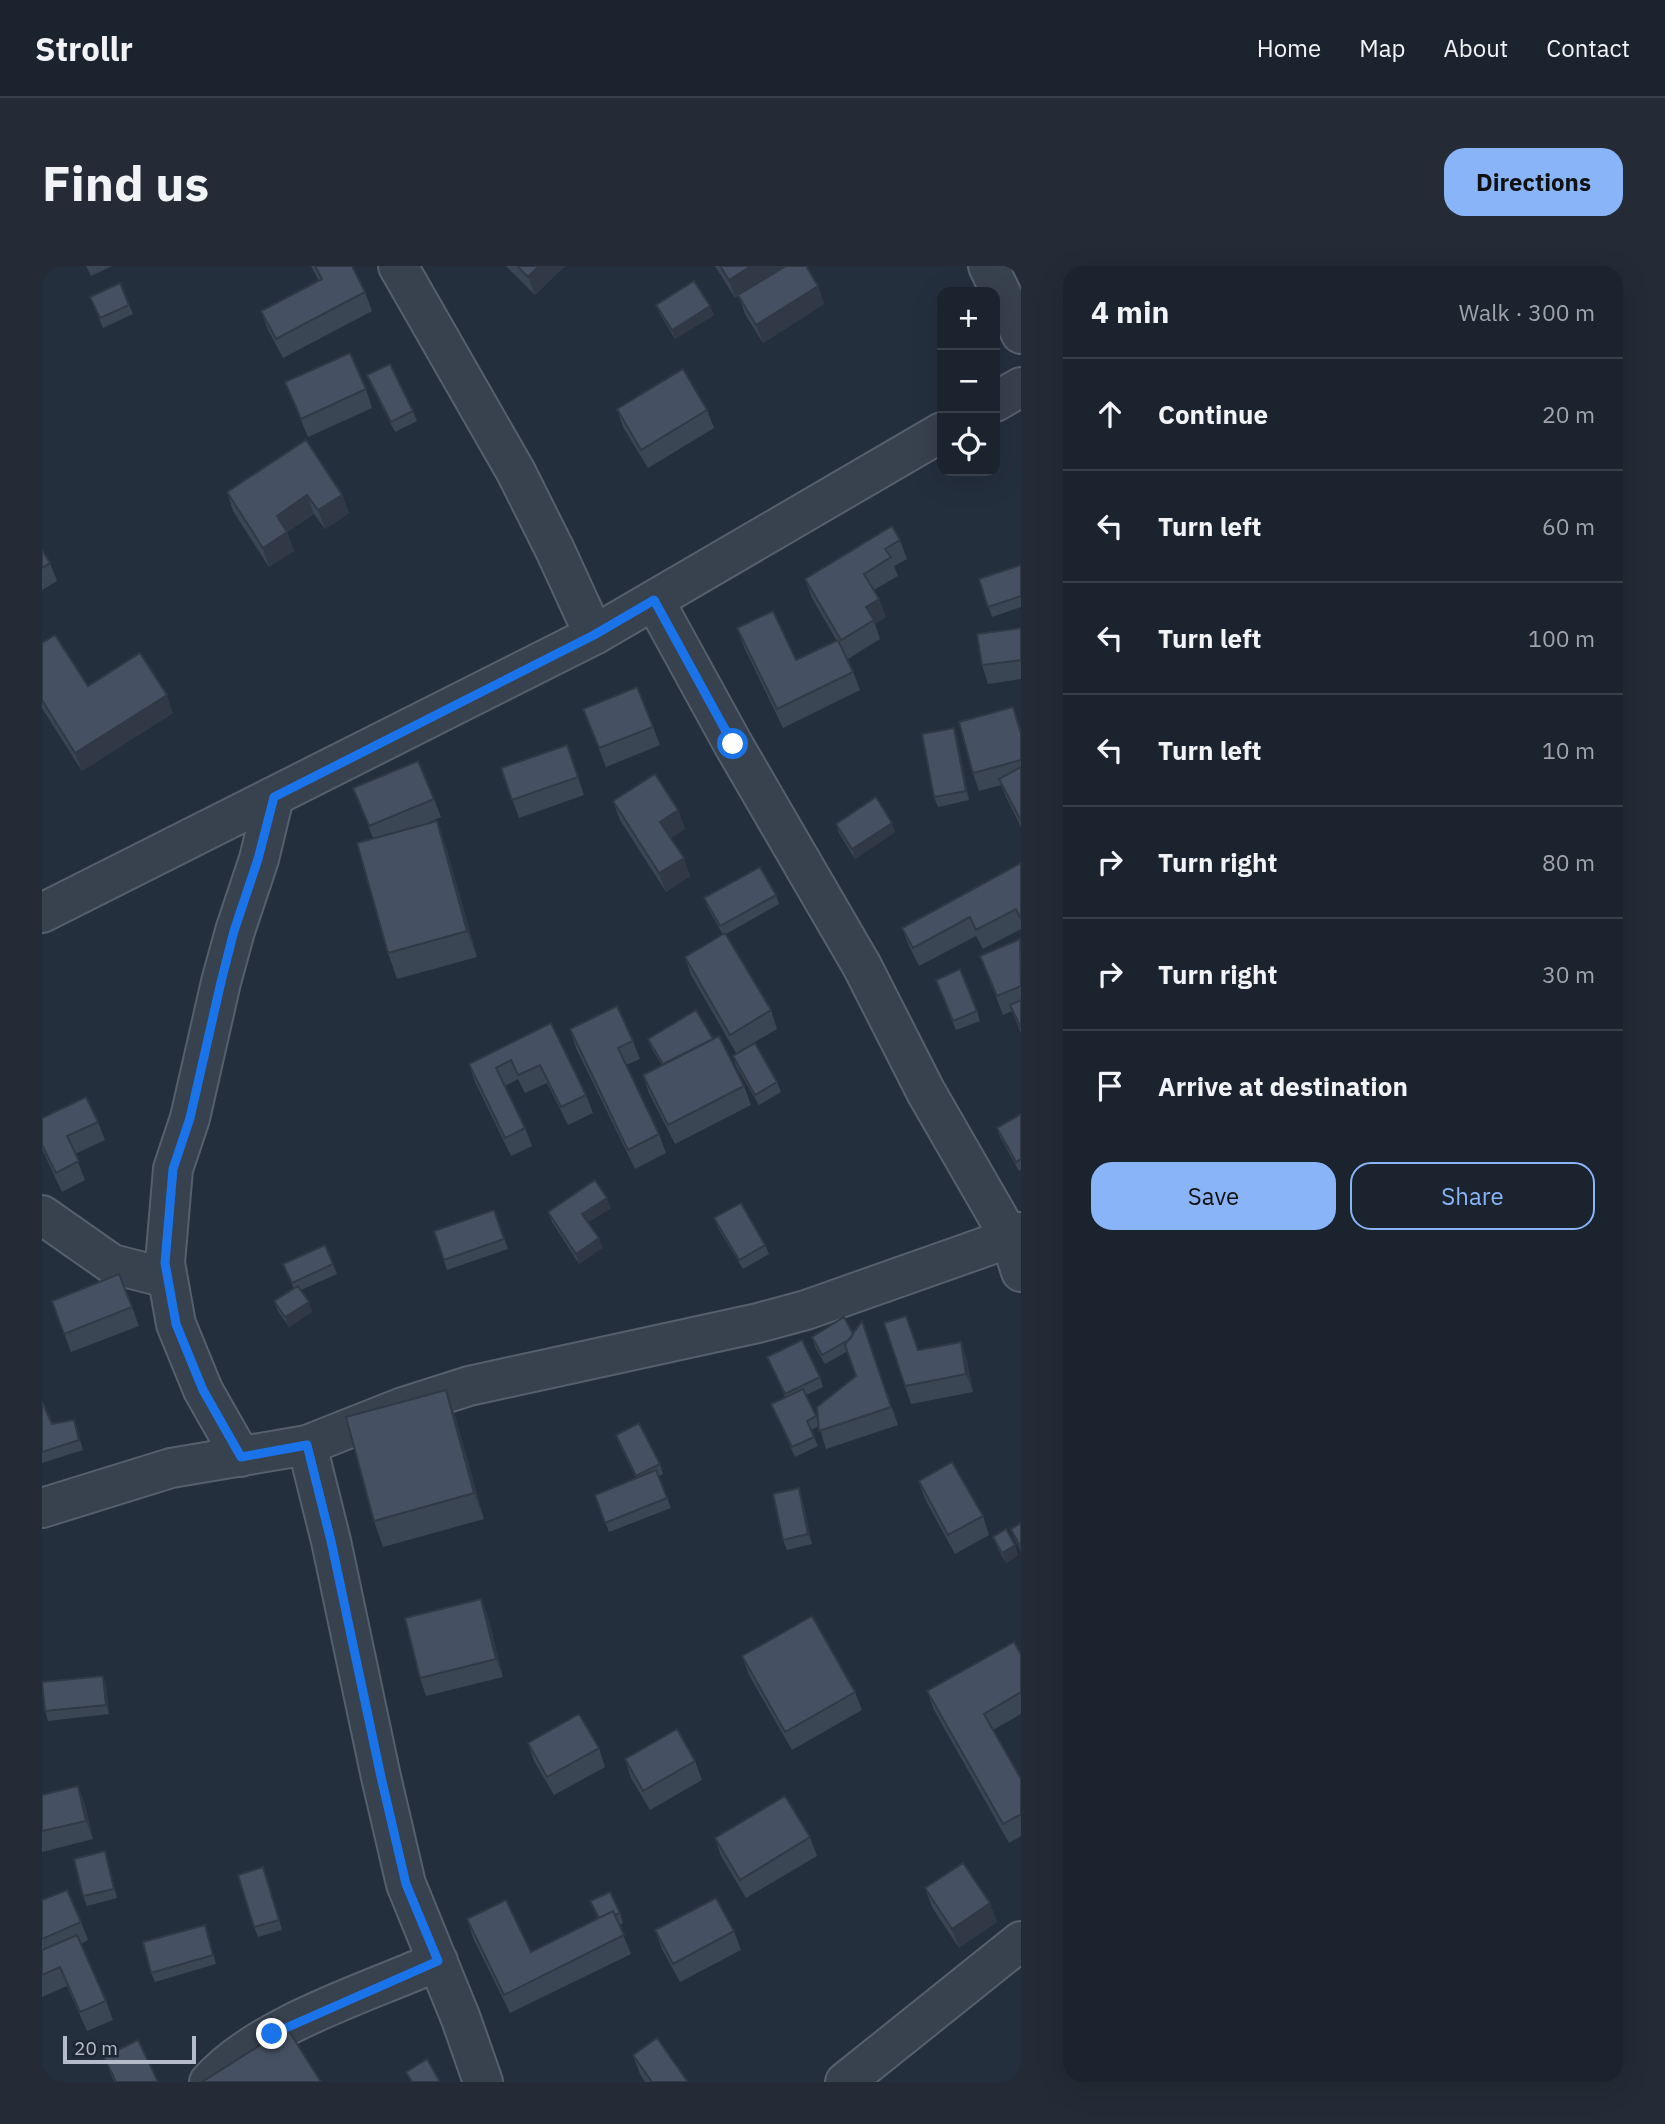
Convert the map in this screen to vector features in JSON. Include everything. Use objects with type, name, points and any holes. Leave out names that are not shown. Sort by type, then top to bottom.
[{"type":"street","points":[[398,266],[516,472],[594,635]]},
{"type":"street","points":[[988,266],[1021,334]]},
{"type":"street","points":[[1000,399],[1021,387]]},
{"type":"street","points":[[42,913],[594,635],[937,435]]},
{"type":"street","points":[[42,1508],[171,1468],[307,1445],[404,1407],[469,1386],[758,1323],[1017,1247],[926,1092],[862,967],[733,744],[654,600]]},
{"type":"street","points":[[241,1457],[203,1390],[176,1324],[165,1263],[173,1169],[190,1118],[234,931],[258,859],[274,797]]},
{"type":"street","points":[[42,1215],[112,1264],[167,1278]]},
{"type":"street","points":[[307,1445],[331,1541],[406,1884],[483,2082]]},
{"type":"street","points":[[845,2082],[1021,1941]]},
{"type":"street","points":[[209,2082],[236,2056],[272,2034],[438,1961]]},
{"type":"building","points":[[315,266],[352,266],[365,292],[276,339],[261,311],[322,279]]},
{"type":"building","points":[[517,266],[539,266],[528,277]]},
{"type":"building","points":[[720,266],[751,266],[729,280]]},
{"type":"building","points":[[786,266],[806,266],[818,286],[756,325],[738,295]]},
{"type":"building","points":[[694,281],[710,306],[672,330],[656,305]]},
{"type":"building","points":[[120,283],[129,305],[100,318],[90,297]]},
{"type":"building","points":[[350,353],[366,389],[301,419],[285,382]]},
{"type":"building","points":[[390,364],[413,411],[391,422],[367,375]]},
{"type":"building","points":[[683,369],[707,410],[641,450],[617,409]]},
{"type":"building","points":[[306,440],[342,495],[318,510],[307,495],[277,516],[287,532],[263,548],[227,492]]},
{"type":"building","points":[[892,526],[900,540],[885,549],[891,557],[864,574],[879,599],[866,607],[874,620],[841,640],[805,579]]},
{"type":"building","points":[[42,550],[50,563],[42,568]]},
{"type":"building","points":[[1021,565],[1021,596],[988,607],[979,579]]},
{"type":"building","points":[[773,611],[796,660],[838,640],[853,672],[777,709],[737,628]]},
{"type":"building","points":[[1021,628],[1021,660],[982,665],[977,634]]},
{"type":"building","points":[[55,635],[88,686],[140,653],[167,695],[75,753],[42,700],[42,643]]},
{"type":"building","points":[[637,687],[653,727],[599,748],[583,709]]},
{"type":"building","points":[[1013,707],[1021,734],[1021,760],[973,773],[959,722]]},
{"type":"building","points":[[954,728],[966,791],[934,797],[922,734]]},
{"type":"building","points":[[567,745],[578,777],[512,800],[501,768]]},
{"type":"building","points":[[418,761],[434,799],[369,826],[353,788]]},
{"type":"building","points":[[1021,767],[1021,821],[999,779]]},
{"type":"building","points":[[655,774],[678,810],[660,822],[684,858],[659,873],[613,801]]},
{"type":"building","points":[[876,797],[892,823],[852,849],[836,824]]},
{"type":"building","points":[[437,821],[467,931],[388,953],[357,843]]},
{"type":"building","points":[[1021,863],[1021,919],[1016,909],[976,930],[970,917],[913,948],[902,928]]},
{"type":"building","points":[[760,867],[776,895],[720,926],[704,898]]},
{"type":"building","points":[[725,933],[771,1010],[730,1035],[685,957]]},
{"type":"building","points":[[1020,939],[1021,986],[997,996],[980,956]]},
{"type":"building","points":[[960,969],[977,1011],[953,1021],[936,980]]},
{"type":"building","points":[[1021,1000],[1021,1028],[1010,1005]]},
{"type":"building","points":[[617,1006],[633,1041],[618,1048],[659,1134],[628,1150],[570,1029]]},
{"type":"building","points":[[696,1010],[713,1039],[663,1064],[648,1039]]},
{"type":"building","points":[[551,1023],[586,1095],[561,1107],[540,1065],[518,1075],[511,1060],[496,1068],[525,1128],[505,1138],[469,1064]]},
{"type":"building","points":[[719,1036],[744,1086],[668,1125],[643,1075]]},
{"type":"building","points":[[755,1043],[777,1082],[755,1095],[733,1056]]},
{"type":"building","points":[[86,1097],[98,1122],[67,1136],[79,1161],[56,1173],[42,1145],[42,1118]]},
{"type":"building","points":[[1021,1114],[1021,1159],[1016,1162],[997,1128]]},
{"type":"building","points":[[595,1180],[607,1198],[582,1214],[599,1238],[576,1254],[548,1212]]},
{"type":"building","points":[[741,1203],[765,1245],[739,1260],[714,1218]]},
{"type":"building","points":[[494,1210],[504,1239],[444,1260],[434,1231]]},
{"type":"building","points":[[325,1245],[333,1264],[292,1283],[283,1264]]},
{"type":"building","points":[[119,1274],[132,1307],[64,1334],[52,1301]]},
{"type":"building","points":[[298,1286],[309,1302],[285,1317],[274,1301]]},
{"type":"building","points":[[906,1316],[918,1350],[961,1342],[966,1374],[905,1386],[884,1323]]},
{"type":"building","points":[[844,1317],[853,1334],[850,1339],[822,1355],[812,1337]]},
{"type":"building","points":[[862,1321],[891,1407],[819,1431],[817,1407],[856,1376],[845,1345]]},
{"type":"building","points":[[802,1340],[820,1377],[785,1394],[767,1357]]},
{"type":"building","points":[[803,1389],[816,1416],[807,1421],[814,1437],[792,1447],[771,1404]]},
{"type":"building","points":[[446,1390],[474,1493],[374,1521],[346,1417]]},
{"type":"building","points":[[42,1402],[52,1424],[74,1420],[79,1440],[42,1452]]},
{"type":"building","points":[[639,1423],[660,1464],[636,1476],[616,1435]]},
{"type":"building","points":[[952,1462],[983,1516],[948,1535],[919,1481]]},
{"type":"building","points":[[656,1470],[667,1498],[605,1523],[595,1495]]},
{"type":"building","points":[[799,1488],[808,1534],[783,1540],[773,1494]]},
{"type":"building","points":[[1021,1523],[1021,1548],[1011,1529]]},
{"type":"building","points":[[1006,1529],[1015,1545],[1002,1553],[993,1537]]},
{"type":"building","points":[[481,1599],[496,1659],[420,1678],[405,1618]]},
{"type":"building","points":[[812,1616],[855,1692],[785,1732],[742,1656]]},
{"type":"building","points":[[1014,1642],[1021,1655],[1021,1692],[984,1714],[1021,1779],[1021,1814],[1003,1824],[927,1691]]},
{"type":"building","points":[[103,1676],[106,1705],[45,1711],[42,1682]]},
{"type":"building","points":[[579,1714],[599,1748],[547,1777],[528,1743]]},
{"type":"building","points":[[677,1729],[695,1761],[643,1791],[625,1759]]},
{"type":"building","points":[[78,1786],[86,1821],[42,1831],[42,1795]]},
{"type":"building","points":[[785,1796],[810,1837],[740,1880],[715,1838]]},
{"type":"building","points":[[105,1851],[114,1889],[83,1896],[74,1859]]},
{"type":"building","points":[[963,1863],[990,1903],[952,1929],[925,1888]]},
{"type":"building","points":[[263,1867],[279,1920],[254,1927],[238,1875]]},
{"type":"building","points":[[67,1890],[81,1922],[42,1939],[42,1900]]},
{"type":"building","points":[[610,1892],[620,1913],[615,1915],[613,1911],[599,1918],[590,1901]]},
{"type":"building","points":[[716,1898],[734,1931],[673,1964],[655,1930]]},
{"type":"building","points":[[506,1900],[531,1952],[613,1911],[624,1935],[504,1995],[467,1919]]},
{"type":"building","points":[[205,1925],[213,1955],[151,1973],[143,1942]]},
{"type":"building","points":[[77,1935],[106,2001],[80,2012],[60,1967],[42,1975],[42,1950]]},
{"type":"building","points":[[287,2028],[321,2082],[202,2082]]},
{"type":"building","points":[[657,2038],[688,2082],[652,2082],[633,2055]]},
{"type":"building","points":[[138,2040],[158,2082],[116,2082],[104,2057]]},
{"type":"building","points":[[427,2059],[440,2082],[412,2082],[406,2072]]},
{"type":"route","points":[[272,2034],[438,1961],[406,1884],[331,1541],[307,1445],[241,1457],[203,1390],[176,1324],[165,1263],[173,1169],[190,1118],[234,931],[258,859],[274,797],[594,635],[654,600],[733,744]]}]
